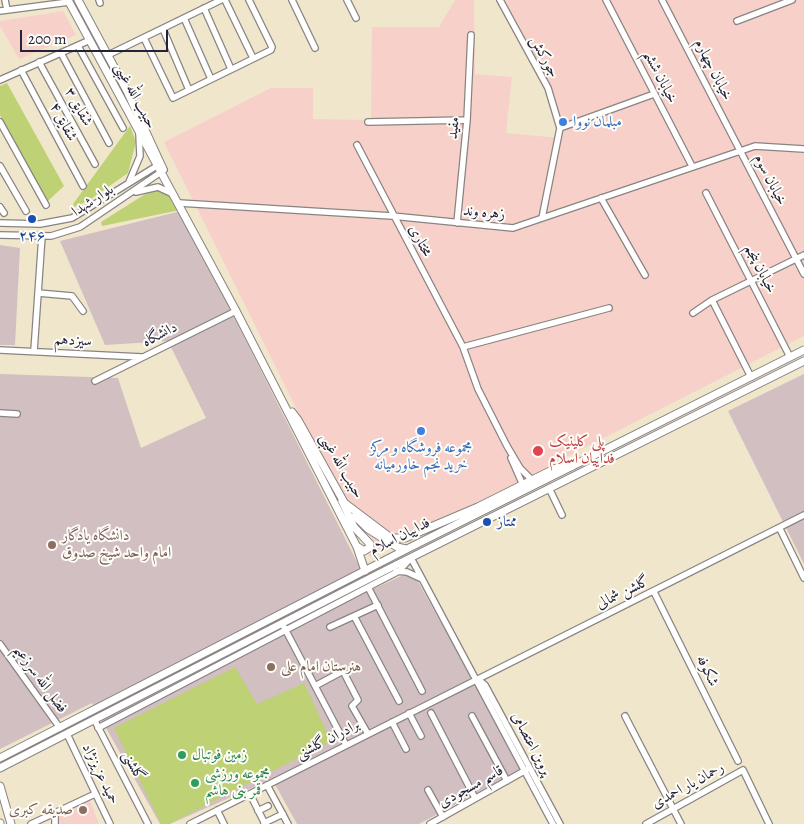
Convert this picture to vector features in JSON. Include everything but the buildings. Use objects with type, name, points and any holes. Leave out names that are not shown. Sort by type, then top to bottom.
[{"type":"main road","name":"حبیب الله غیبی","points":[[78,0],[128,91],[171,193],[179,203]]},
{"type":"main road","name":"حبیب الله غیبی","points":[[69,1],[236,311],[357,547],[365,571]]},
{"type":"main road","points":[[120,96],[128,91]]},
{"type":"main road","name":"فداییان اسلام","points":[[0,758],[407,549],[804,350]]},
{"type":"main road","name":"فداییان اسلام","points":[[0,768],[95,721],[386,570],[804,361]]},
{"type":"main road","name":"حبیب الله غیبی","points":[[284,404],[298,420],[342,501],[368,529],[397,547],[407,549]]},
{"type":"main road","points":[[342,501],[392,538],[405,538],[478,507],[522,483],[556,468],[575,466]]},
{"type":"main road","points":[[342,501],[354,527],[370,544],[370,547],[364,550],[357,547]]},
{"type":"main road","points":[[407,549],[411,558]]},
{"type":"main road","points":[[0,786],[11,824]]},
{"type":"street","points":[[6,0],[7,10]]},
{"type":"street","points":[[108,55],[221,0]]},
{"type":"street","points":[[225,0],[253,58]]},
{"type":"street","points":[[144,38],[171,98],[272,48],[250,0]]},
{"type":"street","points":[[292,0],[315,48]]},
{"type":"street","points":[[347,0],[356,18]]},
{"type":"street","name":"جورکش","points":[[500,0],[548,88],[560,128]]},
{"type":"street","name":"خیابان ششم","points":[[606,0],[692,166]]},
{"type":"street","name":"خیابان چهارم","points":[[662,0],[741,151]]},
{"type":"street","points":[[737,21],[792,0]]},
{"type":"street","points":[[0,11],[36,3],[69,1]]},
{"type":"street","points":[[204,8],[232,69]]},
{"type":"street","points":[[184,18],[211,79]]},
{"type":"street","points":[[163,29],[189,90]]},
{"type":"street","name":"مفید","points":[[456,223],[467,120],[471,34]]},
{"type":"street","points":[[0,80],[90,40]]},
{"type":"street","points":[[78,46],[123,128]]},
{"type":"street","points":[[61,53],[109,143]]},
{"type":"street","name":"شقایق ۳","points":[[39,62],[95,164]]},
{"type":"street","name":"شقایق ۴","points":[[21,70],[83,186]]},
{"type":"street","points":[[542,218],[560,128],[654,94]]},
{"type":"street","points":[[368,122],[467,120]]},
{"type":"street","points":[[0,122],[46,205]]},
{"type":"street","points":[[126,186],[133,176],[140,156],[139,132]]},
{"type":"street","name":"مختاری","points":[[357,145],[392,216],[463,347],[478,389],[507,446],[520,468],[531,479]]},
{"type":"street","name":"زهره وند","points":[[179,203],[392,216],[513,228],[692,166],[756,146],[804,149]]},
{"type":"street","name":"خیابان سوم","points":[[741,151],[804,274]]},
{"type":"street","points":[[0,166],[26,212]]},
{"type":"street","name":"بلوار شهدا","points":[[0,223],[40,224],[72,218],[160,168]]},
{"type":"street","name":"بلوار شهدا","points":[[0,235],[42,236],[80,227],[127,195],[160,168]]},
{"type":"street","points":[[127,195],[151,187],[158,187],[171,193]]},
{"type":"street","name":"خیابان پنجم","points":[[706,193],[790,357]]},
{"type":"street","points":[[601,198],[645,275]]},
{"type":"street","points":[[0,207],[4,213]]},
{"type":"street","points":[[34,351],[42,236]]},
{"type":"street","points":[[693,313],[712,300],[804,255]]},
{"type":"street","points":[[38,293],[72,296],[83,311]]},
{"type":"street","points":[[712,300],[751,377]]},
{"type":"street","points":[[463,347],[609,308]]},
{"type":"street","name":"دانشگاه","points":[[96,381],[236,311]]},
{"type":"street","name":"سیزدهم","points":[[0,350],[144,357]]},
{"type":"street","points":[[0,413],[17,414]]},
{"type":"street","name":"مختاری","points":[[507,446],[515,470],[522,483]]},
{"type":"street","points":[[549,488],[562,514]]},
{"type":"street","name":"گلشن شمالی","points":[[477,679],[780,529],[804,515]]},
{"type":"street","points":[[780,529],[804,578]]},
{"type":"street","points":[[98,728],[399,571],[411,558]]},
{"type":"street","name":"پروین اعتصامی","points":[[411,558],[527,770],[560,824]]},
{"type":"street","points":[[386,570],[416,575],[423,581]]},
{"type":"street","points":[[368,587],[422,691]]},
{"type":"street","name":"شکوفه","points":[[654,592],[738,761]]},
{"type":"street","points":[[330,627],[378,606]]},
{"type":"street","points":[[354,616],[399,701]]},
{"type":"street","points":[[282,623],[346,745]]},
{"type":"street","name":"فضل الله سرزعیم","points":[[0,644],[60,728]]},
{"type":"street","points":[[315,686],[343,671],[358,700],[352,706],[368,734]]},
{"type":"street","name":"برادران گلشنی","points":[[190,824],[477,679]]},
{"type":"street","points":[[409,713],[421,736]]},
{"type":"street","points":[[430,714],[476,798]]},
{"type":"street","points":[[472,716],[507,781]]},
{"type":"street","points":[[625,716],[681,824]]},
{"type":"street","name":"گلشنی","points":[[95,721],[148,824]]},
{"type":"street","points":[[392,722],[406,748]]},
{"type":"street","name":"حمید عزیزنژاد","points":[[67,734],[110,824]]},
{"type":"street","name":"پروین اعتصامی","points":[[527,770],[553,824]]},
{"type":"street","name":"قاسم مسجودی","points":[[430,824],[527,770]]},
{"type":"street","name":"رحمان یار احمدی","points":[[646,824],[743,770],[769,824]]},
{"type":"street","points":[[267,785],[288,824]]},
{"type":"street","points":[[428,790],[443,817]]},
{"type":"street","points":[[31,824],[95,794]]},
{"type":"street","points":[[250,794],[264,824],[283,814]]},
{"type":"street","points":[[258,811],[268,806]]},
{"type":"street","points":[[217,810],[224,824]]},
{"type":"street","points":[[55,824],[56,813]]},
{"type":"shaded area","points":[[455,0],[474,0],[475,74],[512,77],[506,133],[559,138],[560,128],[548,88],[500,0],[804,0],[804,336],[370,557],[164,142],[271,88],[313,88],[313,119],[371,120],[372,27],[439,27]]},
{"type":"shaded area","points":[[63,11],[76,35],[19,59],[0,26],[0,21]]},
{"type":"shaded area","points":[[181,211],[371,590],[412,571],[523,768],[419,824],[297,824],[272,779],[170,824],[160,824],[92,703],[0,749],[0,374],[118,378],[141,448],[206,418],[168,341],[105,345],[60,241]]},
{"type":"shaded area","points":[[0,245],[20,248],[15,345],[0,345]]},
{"type":"shaded area","points":[[804,374],[804,564],[728,411]]},
{"type":"shaded area","name":"صدیقه کبری","points":[[90,800],[99,824],[51,824],[55,819]]},
{"type":"green space","points":[[7,83],[64,186],[48,201],[0,115],[0,86]]},
{"type":"green space","points":[[130,126],[136,142],[128,173],[88,201],[74,207],[73,204]]},
{"type":"green space","points":[[162,191],[170,195],[180,210],[102,226],[101,222],[147,193]]},
{"type":"green space","name":"مجموعه ورزشی قمر بنی هاشم","points":[[235,667],[257,704],[304,683],[331,741],[169,824],[161,824],[114,728]]},
{"type":"place","name":"مبلمان نووا","points":[[563,122]]},
{"type":"place","name":"۲۴۶","points":[[32,219]]},
{"type":"place","name":"مجموعه فروشگاه و مرکز خرید نجم خاورمیانه","points":[[421,431]]},
{"type":"place","name":"پلی کلینیک فداییان اسلام","points":[[538,451]]},
{"type":"place","name":"ممتاز","points":[[487,522]]},
{"type":"place","name":"دانشگاه یادگار امام واحد شیخ صدوق","points":[[52,545]]},
{"type":"place","name":"هنرستان امام علی","points":[[271,667]]},
{"type":"place","name":"زمین فوتبال","points":[[182,755]]},
{"type":"place","name":"مجموعه ورزشی قمر بنی هاشم","points":[[195,783]]},
{"type":"place","name":"صدیقه کبری","points":[[83,810]]}]
